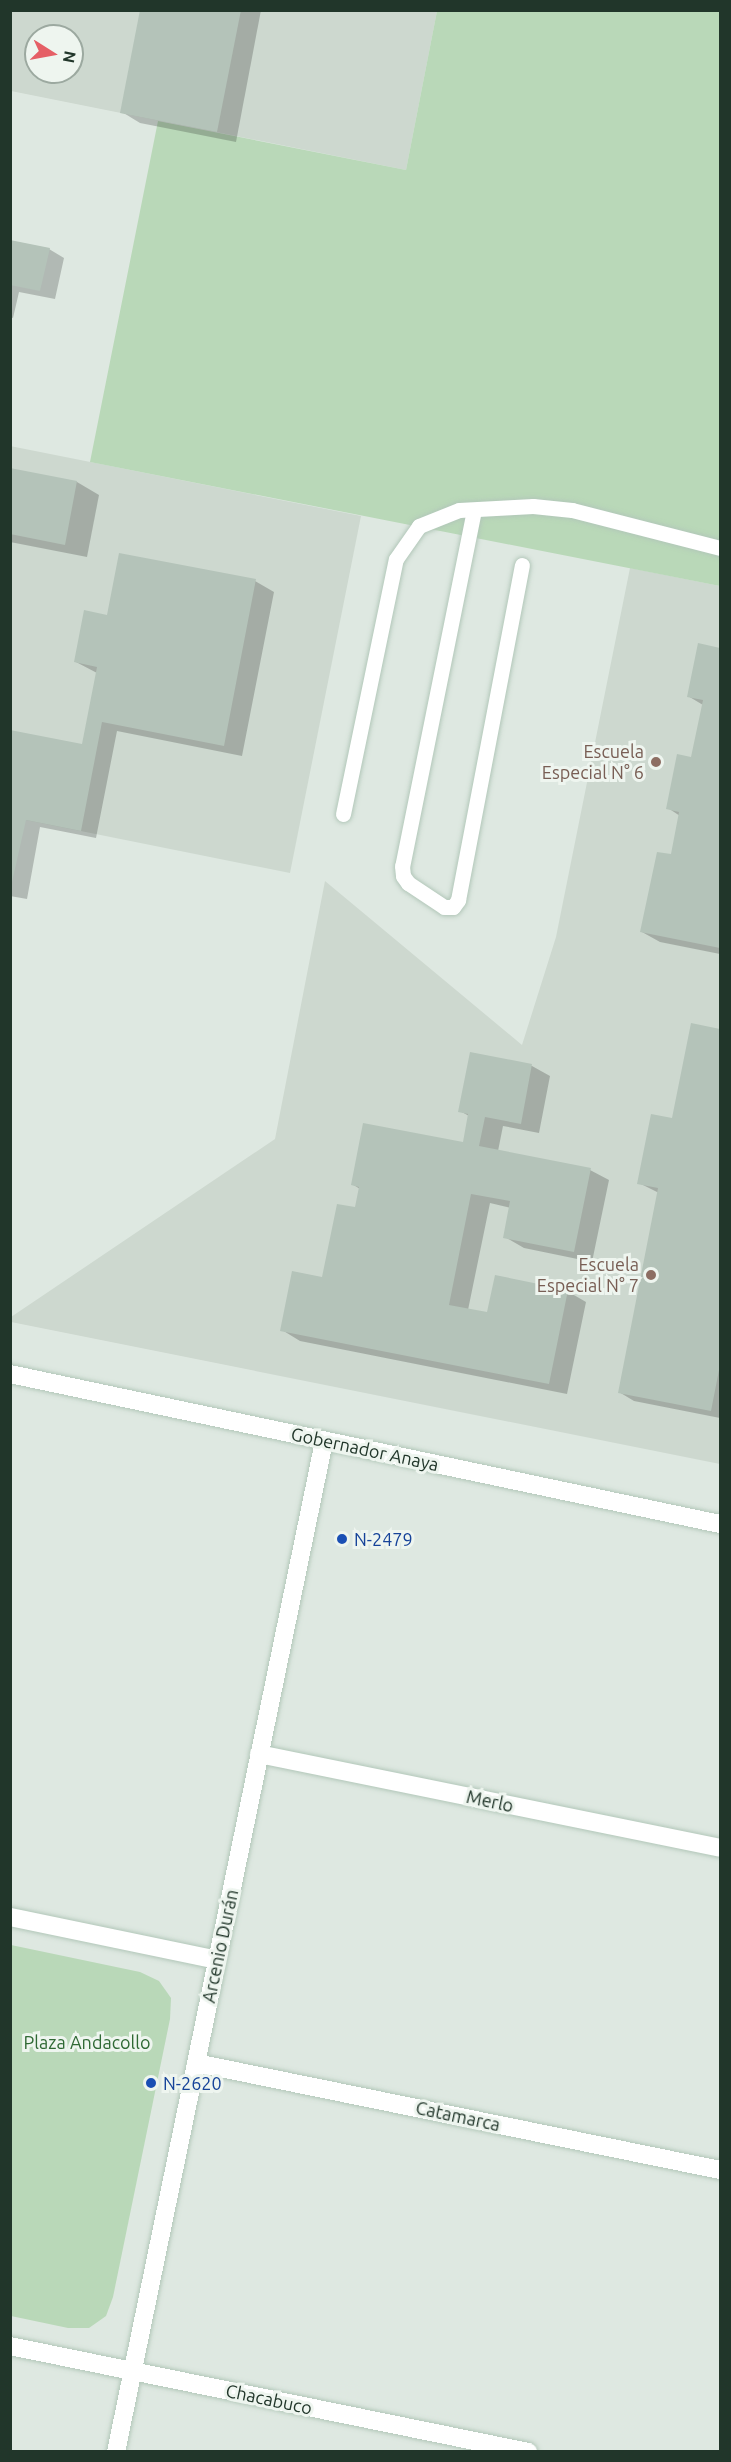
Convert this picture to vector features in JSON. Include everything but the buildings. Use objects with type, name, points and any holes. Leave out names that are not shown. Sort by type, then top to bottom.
[{"type":"street","name":"Gobernador Anaya","points":[[11,1377],[720,1524]]},
{"type":"street","name":"Arcenio Durán","points":[[116,2451],[324,1441]]},
{"type":"street","name":"Merlo","points":[[259,1754],[720,1848]]},
{"type":"street","points":[[10,1917],[217,1960]]},
{"type":"street","name":"Catamarca","points":[[196,2063],[720,2170]]},
{"type":"street","name":"Chacabuco","points":[[10,2346],[528,2451]]},
{"type":"lane","points":[[343,814],[396,559],[419,526],[459,510],[533,506],[572,510],[720,548]]},
{"type":"lane","points":[[474,510],[402,867],[403,876],[408,883],[444,907],[453,907],[458,900],[522,566]]},
{"type":"shaded area","points":[[10,11],[437,11],[406,170],[11,91]]},
{"type":"shaded area","points":[[10,446],[361,516],[290,873],[11,817]]},
{"type":"shaded area","points":[[630,568],[720,586],[720,1464],[11,1322],[11,1317],[275,1139],[325,881],[522,1045],[556,937]]},
{"type":"green space","points":[[437,11],[720,11],[720,586],[90,462],[158,121],[406,170]]},
{"type":"green space","name":"Plaza Andacollo","points":[[11,1945],[140,1972],[159,1981],[171,1998],[170,2019],[113,2297],[106,2316],[89,2328],[68,2328],[11,2316]]},
{"type":"place","name":"Escuela Especial N° 6","points":[[656,762]]},
{"type":"place","name":"Escuela Especial N° 7","points":[[651,1275]]},
{"type":"place","name":"N-2479","points":[[342,1539]]},
{"type":"place","name":"N-2620","points":[[151,2083]]}]
